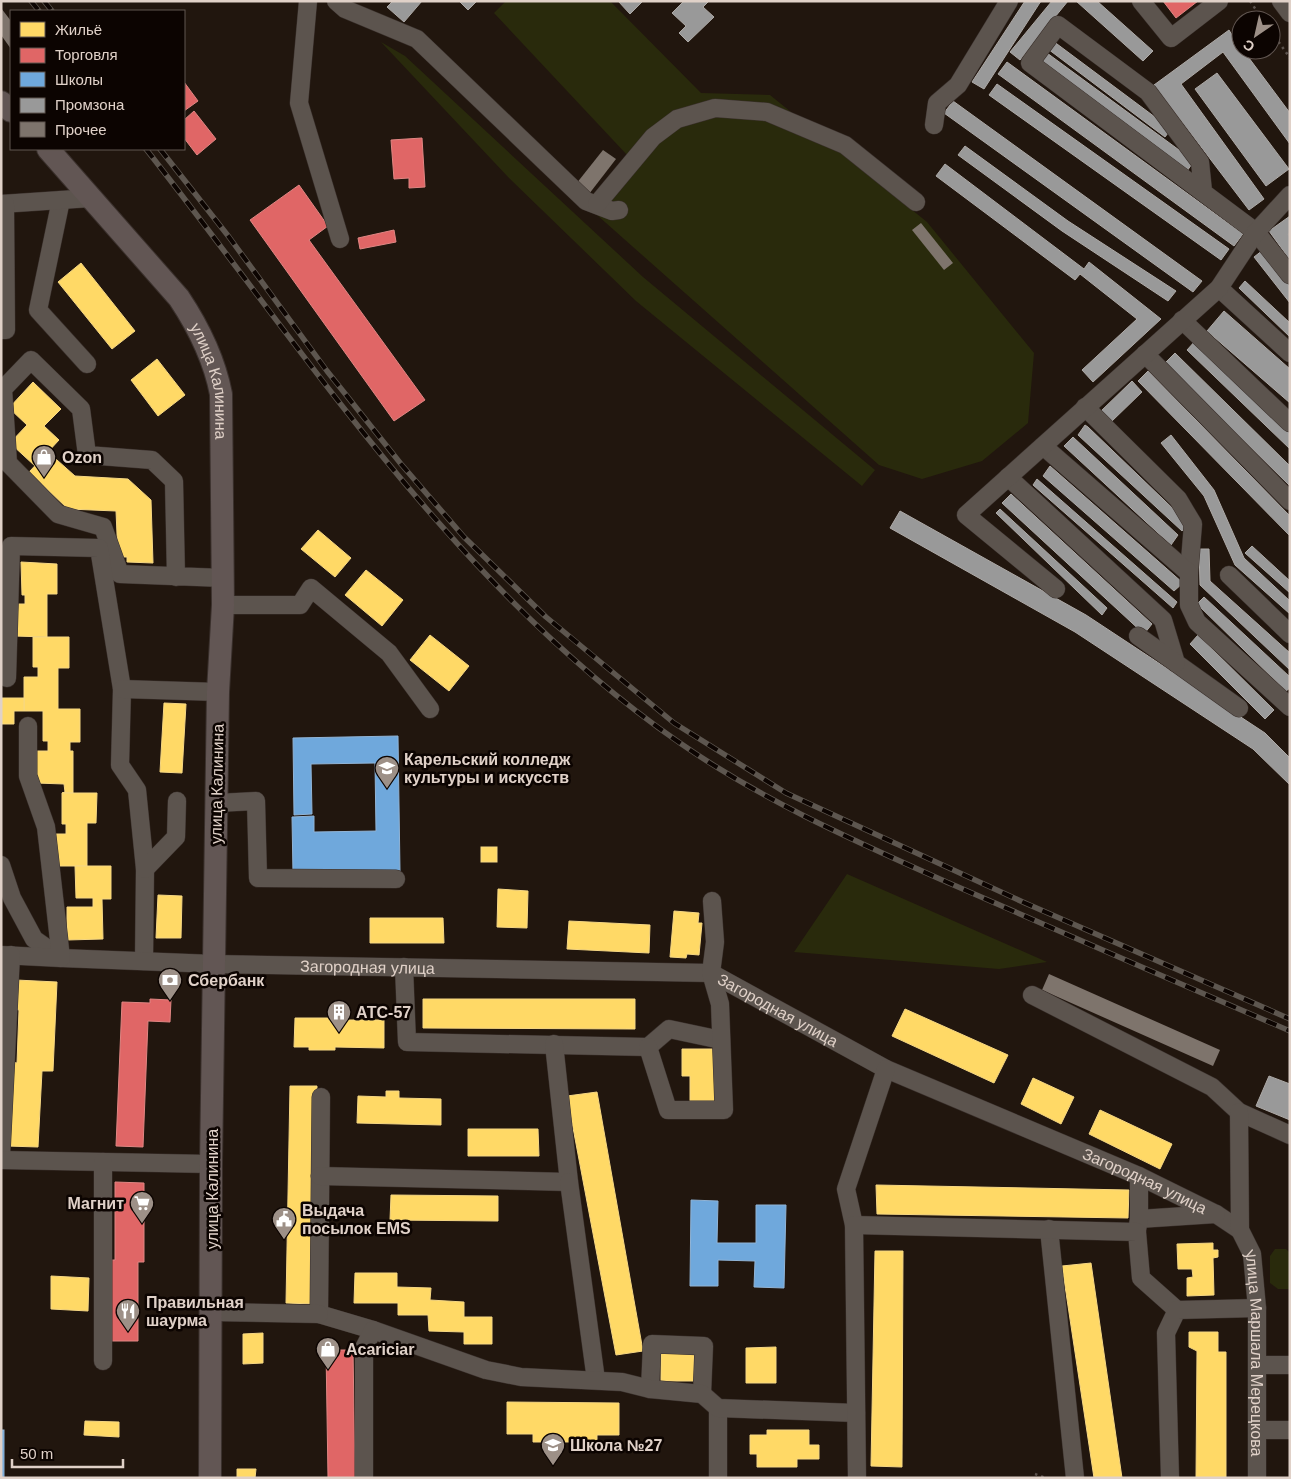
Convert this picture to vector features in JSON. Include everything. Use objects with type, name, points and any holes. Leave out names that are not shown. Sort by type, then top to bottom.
[{"type":"main road","points":[[1,102],[10,111]]},
{"type":"main road","name":"улица Калинина","points":[[49,150],[179,298],[196,323],[216,368],[221,394],[223,605],[218,692],[211,1164],[210,1478]]},
{"type":"street","points":[[308,1],[299,104],[340,239]]},
{"type":"street","points":[[336,1],[345,9],[417,39],[586,201],[598,204],[612,211],[619,210]]},
{"type":"street","points":[[934,125],[937,103],[958,85],[1009,1]]},
{"type":"street","points":[[1141,1],[1171,38],[1219,1]]},
{"type":"street","points":[[1281,1],[1290,13]]},
{"type":"street","points":[[1203,192],[1200,162],[1148,92],[1058,25],[1030,63],[1256,232],[1290,275]]},
{"type":"street","points":[[598,204],[653,137],[678,119],[715,108],[767,112],[846,145],[916,202]]},
{"type":"street","points":[[1056,588],[966,515],[1218,288],[1256,232],[1290,195]]},
{"type":"street","points":[[1,330],[6,330],[3,204],[91,198]]},
{"type":"street","points":[[61,200],[38,310],[87,364]]},
{"type":"street","points":[[1218,288],[1290,353]]},
{"type":"street","points":[[1182,320],[1290,423]]},
{"type":"street","points":[[1145,354],[1290,502]]},
{"type":"street","points":[[176,577],[174,481],[152,460],[87,455],[81,409],[31,360],[3,389],[8,463],[58,514],[103,527],[120,574],[176,577],[223,578]]},
{"type":"street","points":[[1085,407],[1178,499],[1193,524],[1189,574],[1189,605],[1197,622],[1290,707]]},
{"type":"street","points":[[1043,446],[1189,574]]},
{"type":"street","points":[[1008,477],[1164,620],[1176,663]]},
{"type":"street","points":[[8,678],[11,546],[99,548],[122,689],[120,765],[137,790],[145,869],[144,961]]},
{"type":"street","points":[[1229,575],[1290,634]]},
{"type":"street","points":[[223,605],[300,605],[311,588],[388,653],[430,709]]},
{"type":"street","points":[[1138,636],[1239,708]]},
{"type":"street","points":[[122,689],[218,692]]},
{"type":"street","points":[[28,726],[28,776],[46,827],[61,958]]},
{"type":"street","points":[[145,869],[176,837],[177,801]]},
{"type":"street","points":[[217,803],[256,801],[258,878],[396,879]]},
{"type":"street","points":[[1,865],[12,898],[34,939],[61,958]]},
{"type":"street","points":[[648,1047],[668,1110],[724,1110],[720,1004],[711,973],[714,942],[712,901]]},
{"type":"street","points":[[1,1156],[6,955]]},
{"type":"street","name":"Загородная улица","points":[[6,955],[214,964],[711,973],[886,1069],[1139,1176],[1216,1214],[1240,1230]]},
{"type":"street","points":[[404,967],[407,1042],[648,1047],[670,1029],[721,1040]]},
{"type":"street","points":[[1032,995],[1212,1086],[1239,1112],[1290,1135]]},
{"type":"street","points":[[554,1044],[569,1182],[596,1380]]},
{"type":"street","points":[[856,1478],[854,1225],[846,1189],[886,1069]]},
{"type":"street","points":[[320,1314],[321,1097]]},
{"type":"street","points":[[1239,1112],[1240,1230]]},
{"type":"street","points":[[1,1160],[211,1164]]},
{"type":"street","points":[[103,1162],[103,1362]]},
{"type":"street","points":[[320,1176],[569,1182]]},
{"type":"street","points":[[1139,1176],[1138,1225],[1141,1278],[1177,1310],[1257,1308]]},
{"type":"street","points":[[854,1225],[1049,1229],[1138,1225],[1216,1214]]},
{"type":"street","points":[[1049,1229],[1075,1478]]},
{"type":"street","name":"улица Маршала Мерецкова","points":[[1240,1230],[1252,1254],[1257,1308],[1257,1478]]},
{"type":"street","points":[[1170,1478],[1166,1332],[1177,1310]]},
{"type":"street","points":[[211,1312],[320,1314],[373,1330],[486,1370],[521,1377],[622,1382],[650,1389],[702,1394],[718,1408],[856,1413]]},
{"type":"street","points":[[364,1478],[364,1348],[373,1330]]},
{"type":"street","points":[[650,1389],[652,1344],[704,1346],[702,1394]]},
{"type":"street","points":[[1258,1365],[1290,1365]]},
{"type":"street","points":[[718,1408],[718,1478]]},
{"type":"street","points":[[1258,1430],[1290,1430]]},
{"type":"path","points":[[1281,45],[1290,58]]},
{"type":"path","points":[[1035,1474],[1046,1478]]},
{"type":"shaded area","points":[[506,1],[610,1],[701,93],[770,95],[927,222],[1034,353],[1028,423],[982,461],[922,479],[879,465],[597,215],[628,156],[494,13]]},
{"type":"shaded area","points":[[381,42],[405,56],[643,277],[875,470],[862,486],[636,301],[509,178]]},
{"type":"shaded area","points":[[847,874],[1047,962],[999,969],[794,952]]},
{"type":"shaded area","points":[[1275,1249],[1286,1249],[1290,1253],[1289,1289],[1278,1289],[1270,1283],[1270,1256]]},
{"type":"building: Жильё","points":[[81,263],[135,331],[112,349],[58,282]]},
{"type":"building: Жильё","points":[[157,359],[185,395],[158,416],[131,380]]},
{"type":"building: Жильё","points":[[33,382],[61,409],[44,426],[59,440],[35,466],[10,443],[27,425],[9,408]]},
{"type":"building: Жильё","points":[[48,452],[75,476],[128,479],[151,500],[153,563],[127,562],[127,557],[118,557],[116,511],[68,509],[29,472]]},
{"type":"building: Жильё","points":[[318,530],[351,558],[335,577],[301,549]]},
{"type":"building: Жильё","points":[[21,562],[57,564],[57,594],[47,594],[47,637],[14,636],[13,604],[25,604],[25,595],[22,595]]},
{"type":"building: Жильё","points":[[366,570],[403,600],[382,626],[345,595]]},
{"type":"building: Жильё","points":[[430,635],[469,666],[449,691],[410,660]]},
{"type":"building: Жильё","points":[[33,637],[69,637],[69,668],[58,668],[58,709],[80,709],[80,742],[70,742],[70,751],[73,751],[73,793],[62,793],[65,792],[64,784],[36,783],[36,751],[48,751],[48,741],[43,741],[43,711],[24,711],[24,677],[38,677],[38,667],[33,667]]},
{"type":"building: Жильё","points":[[1,698],[24,698],[24,711],[14,711],[14,724],[1,724]]},
{"type":"building: Жильё","points":[[164,703],[186,704],[182,773],[160,772]]},
{"type":"building: Жильё","points":[[62,793],[97,793],[96,823],[87,823],[87,866],[55,866],[55,834],[66,834],[66,824],[62,824]]},
{"type":"building: Жильё","points":[[481,847],[497,847],[497,862],[481,862]]},
{"type":"building: Жильё","points":[[75,866],[111,866],[111,899],[102,899],[103,939],[67,940],[67,907],[93,907],[93,898],[76,898]]},
{"type":"building: Жильё","points":[[498,889],[528,891],[527,928],[497,927]]},
{"type":"building: Жильё","points":[[158,895],[182,896],[181,938],[156,938]]},
{"type":"building: Жильё","points":[[674,911],[699,913],[698,923],[702,923],[699,955],[687,954],[686,958],[670,957]]},
{"type":"building: Жильё","points":[[370,918],[443,918],[444,943],[370,943]]},
{"type":"building: Жильё","points":[[569,921],[650,925],[649,953],[567,949]]},
{"type":"building: Жильё","points":[[16,980],[57,982],[53,1071],[42,1071],[38,1147],[7,1146],[11,1062],[17,1063],[19,1010],[14,1009]]},
{"type":"building: Жильё","points":[[423,999],[635,999],[635,1029],[423,1028]]},
{"type":"building: Жильё","points":[[905,1009],[1008,1055],[994,1083],[892,1036]]},
{"type":"building: Жильё","name":"АТС-57","points":[[334,1011],[340,1011],[340,1020],[384,1020],[384,1048],[335,1047],[335,1050],[309,1050],[309,1047],[294,1047],[295,1018],[334,1018]]},
{"type":"building: Жильё","points":[[682,1049],[716,1049],[716,1101],[690,1101],[690,1076],[682,1076]]},
{"type":"building: Жильё","points":[[1033,1078],[1074,1097],[1061,1124],[1021,1104]]},
{"type":"building: Жильё","points":[[290,1086],[317,1086],[314,1304],[286,1303]]},
{"type":"building: Жильё","points":[[386,1091],[399,1091],[399,1098],[441,1099],[441,1125],[357,1123],[358,1096],[386,1097]]},
{"type":"building: Жильё","points":[[597,1092],[643,1351],[616,1355],[567,1096]]},
{"type":"building: Жильё","points":[[1100,1110],[1172,1144],[1160,1169],[1089,1134]]},
{"type":"building: Жильё","points":[[468,1129],[538,1129],[539,1156],[468,1156]]},
{"type":"building: Жильё","points":[[876,1185],[1129,1190],[1128,1218],[877,1214]]},
{"type":"building: Жильё","points":[[391,1195],[498,1196],[498,1221],[390,1220]]},
{"type":"building: Жильё","points":[[1213,1243],[1213,1250],[1218,1250],[1218,1257],[1213,1258],[1214,1295],[1187,1296],[1187,1278],[1193,1277],[1192,1269],[1178,1269],[1177,1244]]},
{"type":"building: Жильё","points":[[875,1251],[903,1251],[902,1467],[871,1466]]},
{"type":"building: Жильё","points":[[1091,1263],[1122,1478],[1094,1478],[1062,1266]]},
{"type":"building: Жильё","points":[[355,1273],[397,1273],[397,1287],[431,1288],[430,1300],[464,1302],[464,1317],[492,1317],[492,1344],[464,1344],[464,1332],[429,1331],[428,1315],[398,1315],[398,1303],[354,1303]]},
{"type":"building: Жильё","points":[[51,1276],[89,1278],[88,1311],[51,1309]]},
{"type":"building: Жильё","points":[[1189,1332],[1218,1332],[1218,1352],[1226,1352],[1226,1478],[1196,1478],[1197,1351],[1189,1347]]},
{"type":"building: Жильё","points":[[263,1333],[263,1363],[243,1364],[243,1334]]},
{"type":"building: Жильё","points":[[776,1347],[776,1383],[746,1383],[746,1348]]},
{"type":"building: Жильё","points":[[661,1351],[694,1352],[694,1381],[661,1381]]},
{"type":"building: Жильё","points":[[507,1402],[619,1403],[619,1435],[597,1435],[597,1442],[533,1442],[533,1434],[507,1434]]},
{"type":"building: Жильё","points":[[85,1421],[119,1422],[119,1437],[84,1435]]},
{"type":"building: Жильё","points":[[767,1430],[809,1430],[809,1445],[819,1445],[819,1459],[797,1459],[797,1467],[757,1467],[757,1454],[750,1454],[750,1435],[767,1435]]},
{"type":"building: Жильё","points":[[237,1469],[256,1469],[255,1478],[237,1478]]},
{"type":"building: Торговля","points":[[1163,1],[1198,1],[1176,18]]},
{"type":"building: Торговля","points":[[185,83],[198,101],[185,110]]},
{"type":"building: Торговля","points":[[194,111],[216,139],[197,155],[185,139],[185,119]]},
{"type":"building: Торговля","points":[[422,138],[425,187],[409,188],[409,178],[394,179],[391,140]]},
{"type":"building: Торговля","points":[[299,185],[328,226],[309,240],[425,400],[394,421],[250,220]]},
{"type":"building: Торговля","points":[[394,230],[396,242],[360,249],[358,238]]},
{"type":"building: Торговля","points":[[150,999],[171,1000],[170,1022],[148,1021],[143,1147],[116,1146],[122,1002],[150,1003]]},
{"type":"building: Торговля","points":[[115,1182],[144,1183],[144,1262],[138,1262],[138,1341],[110,1341],[110,1260],[115,1260]]},
{"type":"building: Торговля","points":[[326,1350],[353,1350],[355,1478],[328,1478]]},
{"type":"building: Школы","name":"Карельский колледж культуры и искусств","points":[[398,736],[400,872],[293,874],[292,817],[314,816],[314,832],[376,831],[375,763],[311,764],[312,814],[294,815],[293,738]]},
{"type":"building: Школы","points":[[691,1200],[718,1201],[717,1243],[756,1243],[756,1205],[786,1205],[784,1288],[754,1287],[755,1261],[718,1260],[718,1286],[690,1286]]},
{"type":"building: Школы","points":[[1,1430],[4,1430],[4,1478],[1,1478]]},
{"type":"building: Промзона","points":[[393,1],[422,1],[404,22],[387,7]]},
{"type":"building: Промзона","points":[[459,1],[477,1],[468,10]]},
{"type":"building: Промзона","points":[[618,1],[643,1],[630,14]]},
{"type":"building: Промзона","points":[[684,1],[709,1],[703,7],[714,17],[688,42],[679,33],[686,26],[672,13]]},
{"type":"building: Промзона","points":[[1025,1],[1041,1],[984,89],[972,82]]},
{"type":"building: Промзона","points":[[1052,1],[1068,1],[1020,60],[1010,52]]},
{"type":"building: Промзона","points":[[1076,1],[1097,1],[1153,51],[1143,61]]},
{"type":"building: Промзона","points":[[1229,30],[1231,33],[1231,60],[1250,60],[1290,113],[1290,144],[1223,52],[1181,84],[1264,199],[1249,210],[1154,85]]},
{"type":"building: Промзона","points":[[1053,41],[1171,129],[1165,137],[1048,49]]},
{"type":"building: Промзона","points":[[1047,53],[1194,161],[1187,171],[1040,63]]},
{"type":"building: Промзона","points":[[1007,62],[1243,234],[1234,246],[998,74]]},
{"type":"building: Промзона","points":[[1217,73],[1289,169],[1266,186],[1195,89]]},
{"type":"building: Промзона","points":[[997,84],[1229,249],[1221,260],[989,95]]},
{"type":"building: Промзона","points":[[953,101],[1202,281],[1193,292],[944,113]]},
{"type":"building: Промзона","points":[[965,146],[1068,221],[1176,291],[1168,301],[1062,231],[958,155]]},
{"type":"building: Промзона","points":[[945,164],[1084,269],[1089,262],[1161,319],[1093,382],[1082,370],[1137,319],[1080,274],[1075,280],[936,176]]},
{"type":"building: Промзона","points":[[1290,216],[1290,233],[1288,234],[1290,237],[1290,260],[1269,231]]},
{"type":"building: Промзона","points":[[1263,250],[1290,284],[1290,303],[1254,257]]},
{"type":"building: Промзона","points":[[1245,281],[1290,323],[1290,337],[1239,288]]},
{"type":"building: Промзона","points":[[1224,311],[1290,369],[1290,403],[1207,331]]},
{"type":"building: Промзона","points":[[1196,340],[1290,430],[1290,449],[1187,350]]},
{"type":"building: Промзона","points":[[1175,353],[1290,466],[1290,486],[1165,363]]},
{"type":"building: Промзона","points":[[1148,371],[1290,516],[1290,536],[1138,381]]},
{"type":"building: Промзона","points":[[1132,381],[1142,392],[1111,422],[1100,412]]},
{"type":"building: Промзона","points":[[1085,425],[1189,524],[1182,531],[1078,435]]},
{"type":"building: Промзона","points":[[1171,435],[1214,490],[1244,558],[1290,601],[1290,614],[1235,565],[1204,496],[1161,443]]},
{"type":"building: Промзона","points":[[1073,437],[1178,535],[1171,545],[1064,446]]},
{"type":"building: Промзона","points":[[1050,466],[1183,583],[1174,591],[1043,476]]},
{"type":"building: Промзона","points":[[1037,479],[1177,602],[1173,608],[1033,485]]},
{"type":"building: Промзона","points":[[1011,494],[1152,624],[1144,634],[1002,503]]},
{"type":"building: Промзона","points":[[1000,509],[1107,608],[1102,615],[996,513]]},
{"type":"building: Промзона","points":[[900,511],[1086,615],[1265,733],[1290,758],[1290,785],[1253,749],[1075,632],[890,528]]},
{"type":"building: Промзона","points":[[1252,546],[1290,581],[1290,593],[1245,553]]},
{"type":"building: Промзона","points":[[1199,549],[1209,549],[1210,581],[1290,653],[1290,670],[1200,585]]},
{"type":"building: Промзона","points":[[1204,597],[1290,677],[1290,688],[1286,691],[1197,604]]},
{"type":"building: Промзона","points":[[1198,635],[1274,710],[1265,719],[1190,644]]},
{"type":"building: Промзона","points":[[1269,1076],[1290,1084],[1290,1120],[1256,1106]]},
{"type":"building: Прочее","points":[[1,8],[10,20],[10,48],[1,35]]},
{"type":"building: Прочее","points":[[603,150],[616,159],[589,194],[576,184]]},
{"type":"building: Прочее","points":[[921,223],[953,263],[944,270],[912,230]]},
{"type":"building: Прочее","points":[[1049,974],[1220,1050],[1213,1066],[1042,990]]},
{"type":"railway","points":[[31,1],[38,10]]},
{"type":"railway","points":[[44,1],[51,10]]},
{"type":"railway","points":[[147,150],[328,388],[391,467],[456,542],[526,615],[600,682],[680,743],[744,784],[777,802],[949,883],[1290,1031]]},
{"type":"railway","points":[[161,150],[229,237],[327,371],[401,464],[464,537],[546,617],[674,723],[786,793],[1025,903],[1290,1019]]},
{"type":"place","name":"Ozon","points":[[44,478]]},
{"type":"place","name":"Карельский колледж культуры и искусств","points":[[387,789]]},
{"type":"place","name":"Сбербанк","points":[[170,1001]]},
{"type":"place","name":"АТС-57","points":[[339,1033]]},
{"type":"place","name":"Магнит","points":[[142,1224]]},
{"type":"place","name":"Выдача посылок EMS","points":[[284,1240]]},
{"type":"place","name":"Правильная шаурма","points":[[128,1332]]},
{"type":"place","name":"Acariciar","points":[[328,1370]]},
{"type":"place","name":"Школа №27","points":[[553,1466]]}]
